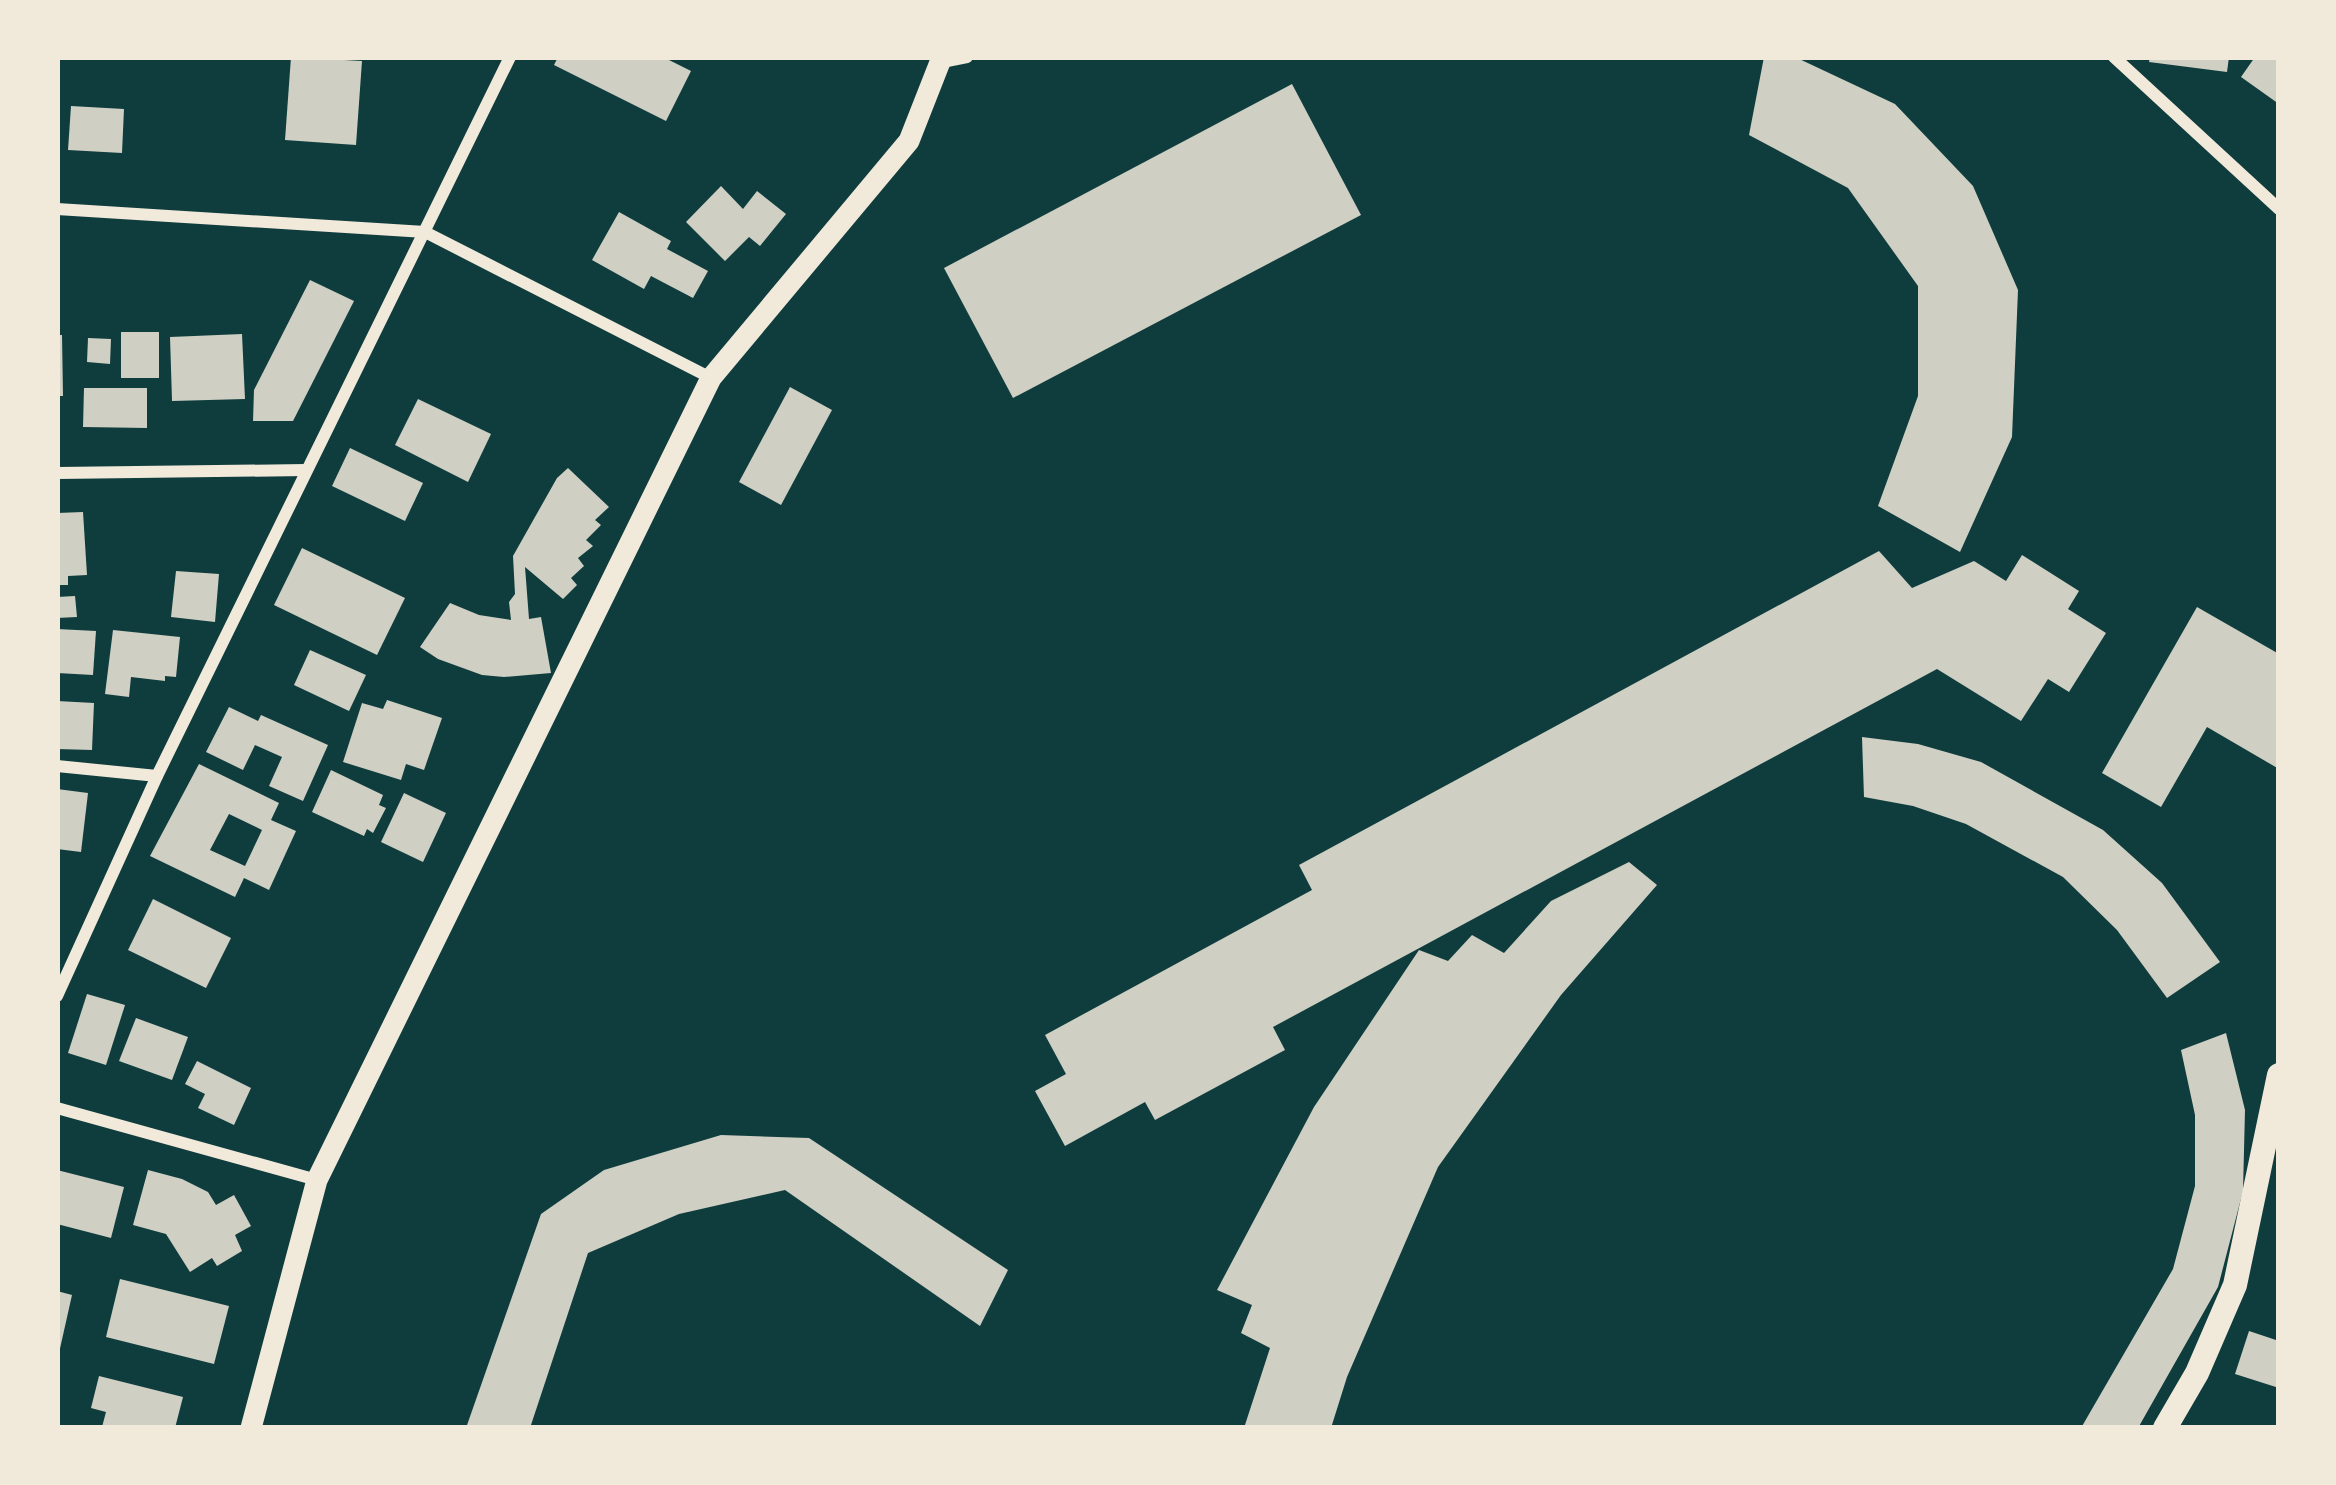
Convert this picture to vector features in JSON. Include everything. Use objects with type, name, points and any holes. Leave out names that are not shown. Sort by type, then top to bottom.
[{"type":"main road","points":[[2165,1428],[2197,1372],[2235,1285],[2273,1129],[2279,1075]]},
{"type":"street","points":[[57,996],[158,776],[511,57]]},
{"type":"street","points":[[251,1428],[317,1180],[711,378],[909,141],[942,59],[967,57]]},
{"type":"street","points":[[2114,57],[2279,209]]},
{"type":"street","points":[[57,209],[424,232],[711,378]]},
{"type":"street","points":[[57,473],[306,470]]},
{"type":"street","points":[[57,766],[158,776]]},
{"type":"street","points":[[57,1108],[317,1180]]},
{"type":"building","points":[[291,57],[362,61],[356,145],[285,140]]},
{"type":"building","points":[[558,57],[663,57],[691,71],[666,121],[554,65]]},
{"type":"building","points":[[1764,57],[1795,57],[1895,104],[1973,186],[2018,290],[2012,437],[1960,552],[1878,506],[1918,396],[1918,286],[1848,188],[1749,135]]},
{"type":"building","points":[[2150,57],[2229,57],[2227,72],[2149,62]]},
{"type":"building","points":[[2255,57],[2279,57],[2279,104],[2241,77]]},
{"type":"building","points":[[1292,84],[1361,215],[1013,398],[944,268]]},
{"type":"building","points":[[71,106],[124,109],[122,153],[68,150]]},
{"type":"building","points":[[721,186],[743,209],[757,191],[786,214],[760,246],[749,237],[725,261],[686,222]]},
{"type":"building","points":[[619,212],[671,241],[667,249],[708,271],[693,298],[651,276],[644,289],[592,260]]},
{"type":"building","points":[[310,280],[354,301],[293,421],[253,421],[254,390]]},
{"type":"building","points":[[121,332],[159,332],[159,378],[121,378]]},
{"type":"building","points":[[242,334],[245,399],[172,401],[170,337]]},
{"type":"building","points":[[57,335],[62,335],[63,396],[57,396]]},
{"type":"building","points":[[88,338],[111,339],[110,364],[87,362]]},
{"type":"building","points":[[790,387],[832,410],[781,505],[739,482]]},
{"type":"building","points":[[84,388],[147,388],[147,428],[83,427]]},
{"type":"building","points":[[418,399],[491,434],[468,482],[395,445]]},
{"type":"building","points":[[350,448],[423,483],[405,521],[332,486]]},
{"type":"building","points":[[568,468],[609,507],[595,520],[601,525],[586,540],[593,546],[578,558],[584,566],[571,578],[577,585],[563,599],[525,567],[529,619],[541,617],[551,673],[482,675],[420,647],[450,603],[479,615],[511,620],[513,556],[557,478]]},
{"type":"building","points":[[83,512],[87,575],[68,576],[68,585],[57,585],[57,513]]},
{"type":"building","points":[[302,548],[405,598],[377,655],[274,605]]},
{"type":"building","points":[[1879,551],[1912,588],[1974,561],[2006,581],[2022,555],[2079,591],[2068,609],[2106,633],[2069,692],[2048,679],[2021,721],[1937,669],[1273,1027],[1285,1050],[1155,1120],[1145,1102],[1065,1146],[1035,1091],[1066,1074],[1045,1035],[1312,890],[1299,865]]},
{"type":"building","points":[[176,571],[219,574],[215,622],[171,617]]},
{"type":"building","points":[[75,596],[77,617],[57,618],[57,597]]},
{"type":"building","points":[[2197,607],[2279,654],[2279,769],[2207,727],[2161,807],[2102,773]]},
{"type":"building","points":[[57,629],[96,631],[93,675],[57,673]]},
{"type":"building","points":[[113,630],[180,637],[176,677],[165,676],[165,681],[131,677],[129,697],[105,694]]},
{"type":"building","points":[[310,650],[366,675],[349,711],[294,685]]},
{"type":"building","points":[[387,700],[442,718],[424,770],[406,764],[401,780],[343,762],[362,703],[383,709]]},
{"type":"building","points":[[57,701],[94,703],[92,750],[57,749]]},
{"type":"building","points":[[229,707],[258,721],[261,715],[328,745],[303,801],[269,786],[282,757],[255,745],[243,770],[206,752]]},
{"type":"building","points":[[1862,737],[1918,744],[1981,762],[2103,830],[2162,883],[2220,962],[2167,998],[2117,930],[2063,877],[1966,824],[1913,806],[1864,797]]},
{"type":"building","points":[[199,764],[279,803],[271,820],[296,831],[269,890],[244,878],[235,897],[150,856]],"holes":[[[229,814],[262,830],[245,866],[210,850]]]},
{"type":"building","points":[[331,770],[383,795],[379,805],[386,808],[373,833],[367,829],[364,836],[312,812]]},
{"type":"building","points":[[57,789],[88,793],[81,852],[57,849]]},
{"type":"building","points":[[404,793],[446,813],[423,862],[381,842]]},
{"type":"building","points":[[1629,862],[1657,885],[1561,995],[1438,1167],[1347,1377],[1331,1428],[1244,1428],[1270,1348],[1241,1333],[1252,1305],[1217,1290],[1314,1107],[1419,950],[1448,961],[1472,935],[1504,953],[1551,901]]},
{"type":"building","points":[[153,899],[231,938],[206,988],[128,950]]},
{"type":"building","points":[[87,994],[125,1005],[106,1065],[68,1053]]},
{"type":"building","points":[[136,1018],[188,1037],[172,1080],[119,1061]]},
{"type":"building","points":[[2226,1033],[2245,1110],[2243,1191],[2218,1287],[2138,1428],[2081,1428],[2173,1269],[2195,1186],[2195,1115],[2181,1050]]},
{"type":"building","points":[[197,1061],[251,1088],[234,1125],[198,1108],[205,1094],[185,1084]]},
{"type":"building","points":[[721,1135],[809,1138],[1008,1270],[980,1326],[785,1190],[679,1214],[588,1253],[530,1428],[466,1428],[541,1214],[604,1170]]},
{"type":"building","points":[[57,1170],[124,1187],[111,1238],[57,1224]]},
{"type":"building","points":[[148,1170],[208,1192],[216,1205],[234,1195],[251,1226],[235,1235],[242,1251],[217,1266],[212,1258],[190,1272],[166,1234],[133,1225]]},
{"type":"building","points":[[120,1279],[229,1306],[214,1364],[106,1337]]},
{"type":"building","points":[[57,1291],[72,1295],[59,1353],[57,1352]]},
{"type":"building","points":[[2249,1331],[2279,1341],[2279,1388],[2235,1374]]},
{"type":"building","points":[[99,1376],[183,1397],[175,1428],[102,1427],[106,1412],[91,1408]]}]
